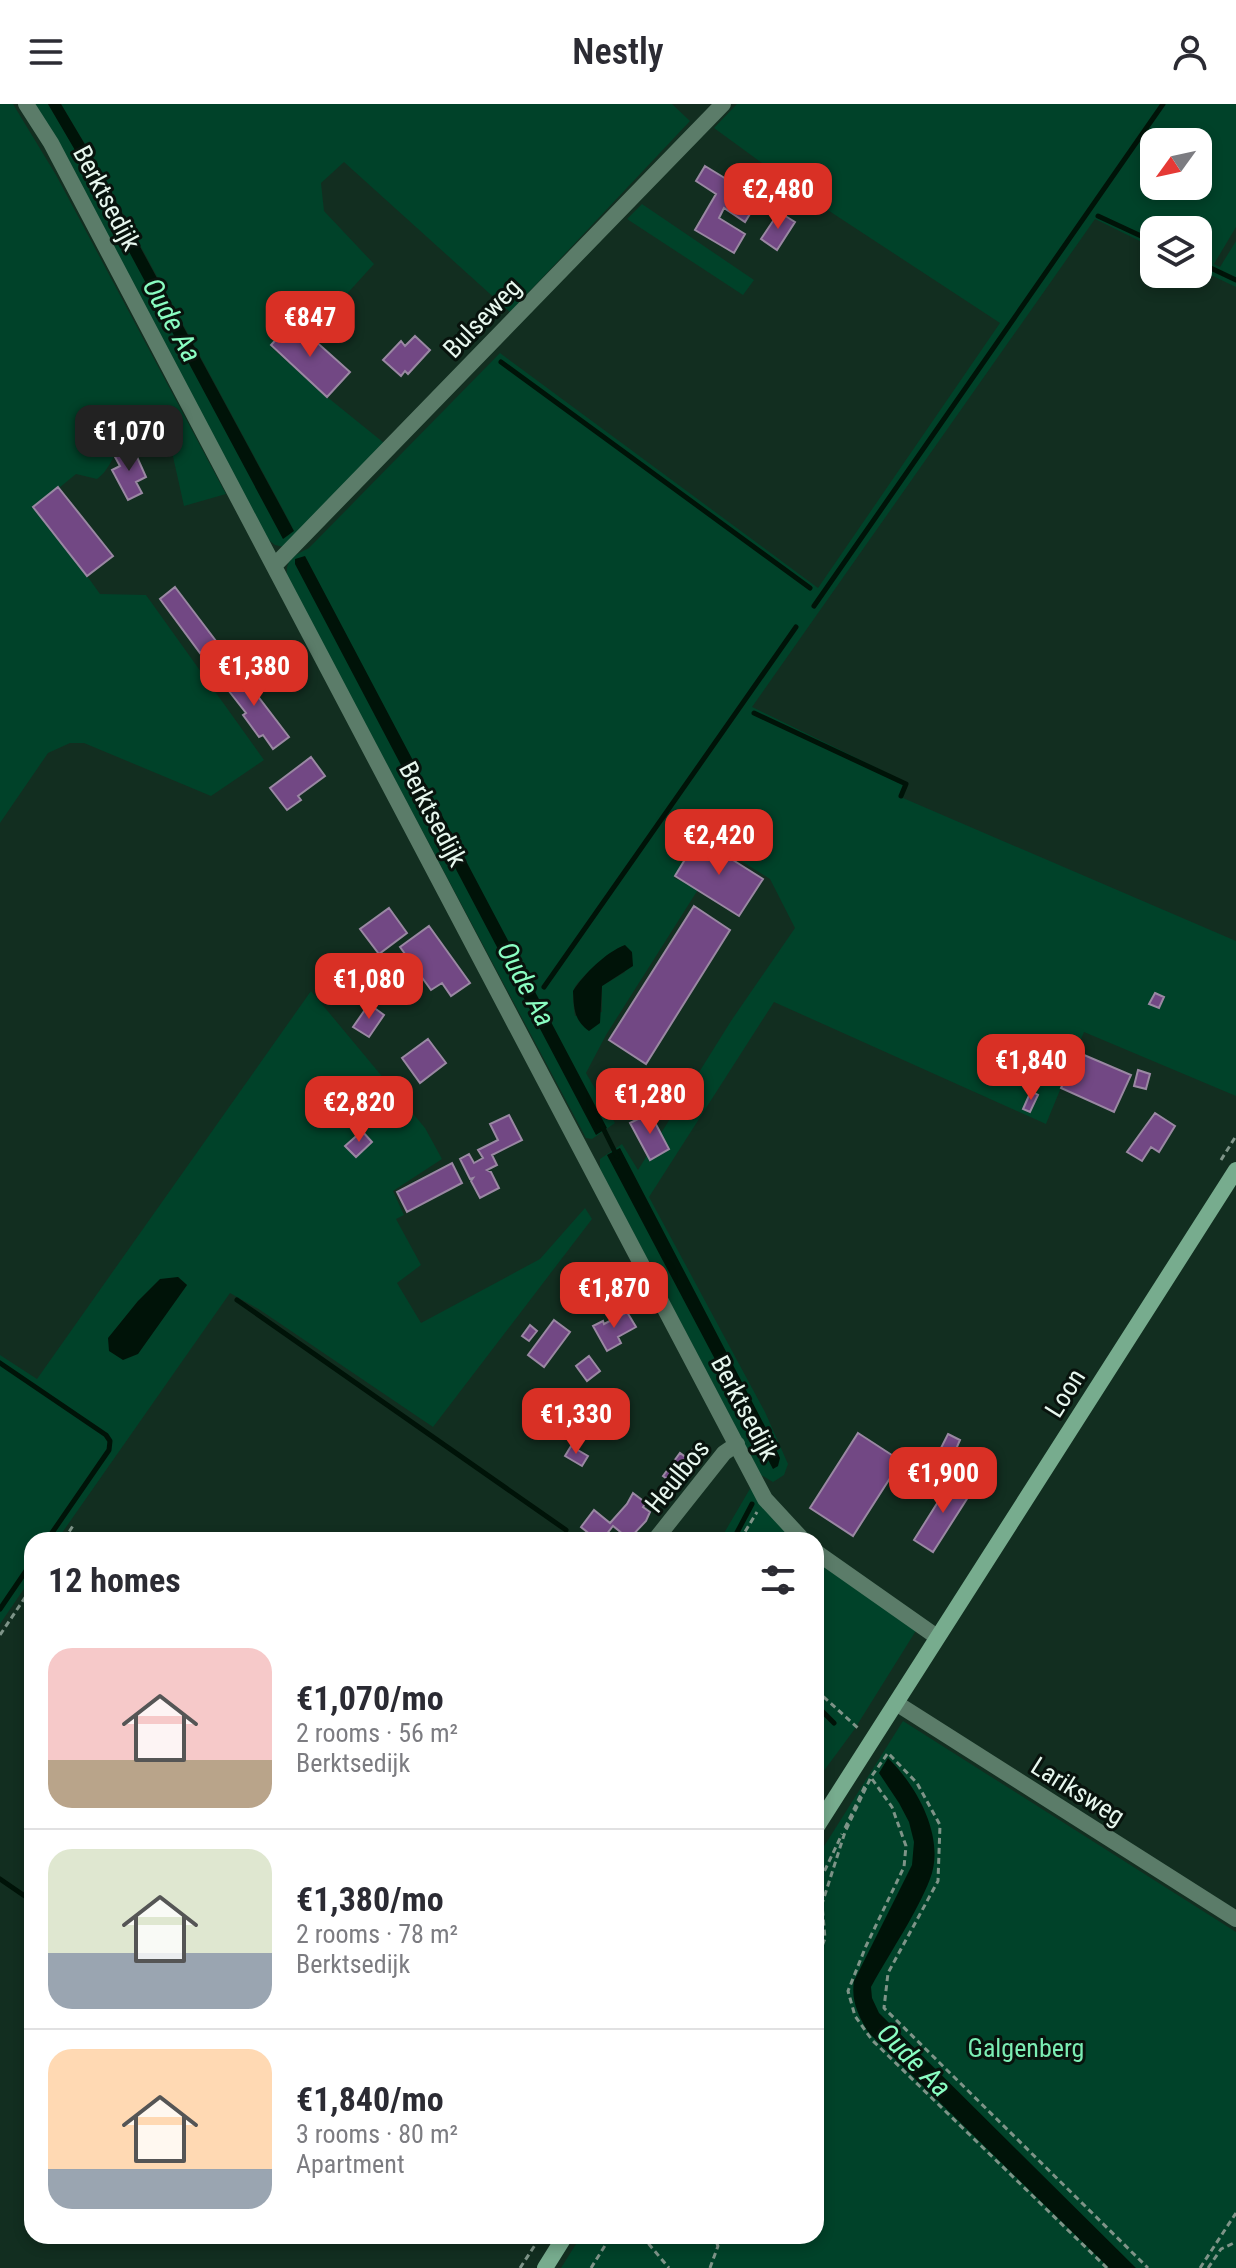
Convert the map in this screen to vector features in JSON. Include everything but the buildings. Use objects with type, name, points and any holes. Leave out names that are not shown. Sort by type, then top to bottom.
[{"type":"main road","name":"Loon","points":[[824,1815],[1236,1170]]},
{"type":"main road","points":[[545,2268],[560,2244]]},
{"type":"street","name":"Berktsedijk","points":[[26,104],[51,143],[275,565],[765,1499],[796,1532]]},
{"type":"street","name":"Bulseweg","points":[[275,565],[723,104]]},
{"type":"street","name":"Heulbos","points":[[661,1532],[724,1453],[737,1444]]},
{"type":"street","points":[[824,1558],[937,1637]]},
{"type":"street","name":"Lariksweg","points":[[896,1703],[1236,1919]]},
{"type":"path","points":[[745,1532],[765,1499]]},
{"type":"path","points":[[69,1532],[74,1524]]},
{"type":"path","points":[[0,1635],[24,1599]]},
{"type":"path","points":[[824,1697],[859,1729]]},
{"type":"path","points":[[824,1898],[845,1832],[871,1777],[888,1753],[917,1783],[940,1825],[938,1881],[888,1973],[884,2008],[1148,2268]]},
{"type":"path","points":[[824,1872],[871,1777]]},
{"type":"path","points":[[871,1777],[892,1807],[906,1846],[904,1867],[848,1991],[855,2016],[872,2040],[1107,2268]]},
{"type":"path","points":[[1200,2268],[1236,2213]]},
{"type":"path","points":[[1208,2268],[1221,2249],[1236,2242]]},
{"type":"path","points":[[520,2268],[536,2244]]},
{"type":"path","points":[[591,2268],[606,2244]]},
{"type":"path","points":[[649,2244],[669,2268]]},
{"type":"path","points":[[710,2268],[717,2244]]},
{"type":"green space","points":[[0,104],[13,104],[56,175],[226,494],[184,506],[172,452],[147,424],[129,434],[97,479],[76,474],[37,506],[100,594],[146,595],[264,760],[211,796],[84,743],[70,743],[48,753],[0,823]]},
{"type":"green space","points":[[30,104],[48,104],[87,169],[96,163],[61,104],[672,104],[690,121],[510,312],[344,162],[321,183],[324,211],[374,264],[335,307],[318,293],[270,346],[384,443],[284,547],[266,538]],"holes":[[[100,171],[294,530],[89,176]]]},
{"type":"green space","points":[[737,104],[1236,104],[1236,227],[1214,264],[1220,267],[1236,241],[1236,287],[1212,276],[1212,216],[1140,216],[1140,241],[1095,219],[752,707],[908,783],[903,798],[1236,941],[1236,1096],[1084,1032],[1046,1124],[774,1002],[649,1197],[765,1412],[788,1464],[784,1475],[773,1482],[761,1475],[600,1169],[600,1159],[622,1144],[638,1170],[731,1021],[795,928],[770,879],[700,835],[674,878],[699,888],[606,1035],[586,1073],[615,1123],[592,1139],[586,1138],[287,577],[292,558],[309,548],[500,353],[818,588],[1000,323],[817,203],[714,128]],"holes":[[[625,945],[625,972],[602,986],[602,1012],[575,1016],[573,995],[577,984],[597,964]],[[620,1148],[778,1466],[773,1468],[608,1155]]]},
{"type":"green space","points":[[642,204],[754,280],[743,295],[627,219]]},
{"type":"green space","points":[[311,991],[425,1128],[442,1159],[393,1191],[404,1215],[396,1219],[421,1265],[397,1283],[421,1323],[540,1259],[585,1208],[592,1219],[433,1427],[230,1293],[63,1532],[24,1532],[24,1589],[0,1624],[0,1355],[37,1379]],"holes":[[[178,1277],[187,1285],[138,1353],[109,1338],[138,1301]]]},
{"type":"green space","points":[[751,1487],[790,1532],[725,1532]]},
{"type":"green space","points":[[824,1563],[917,1629],[854,1730],[824,1771]]},
{"type":"green space","name":"Galgenberg","points":[[903,1721],[1236,1932],[1236,2268],[561,2268],[576,2244],[824,2244],[824,1846]]},
{"type":"water","points":[[48,104],[61,104],[96,163],[86,169]]},
{"type":"water","points":[[99,171],[294,531],[283,539],[89,177]]},
{"type":"water","points":[[305,556],[607,1128],[596,1135],[295,564],[295,559]]},
{"type":"water","points":[[625,945],[632,952],[633,966],[602,986],[600,1023],[589,1031],[576,1014],[573,991],[596,964]]},
{"type":"water","points":[[620,1148],[769,1434],[780,1458],[778,1466],[773,1469],[607,1155]]},
{"type":"water","points":[[178,1277],[187,1285],[138,1354],[123,1360],[109,1351],[108,1338],[138,1301],[160,1279]]},
{"type":"water","points":[[888,1758],[909,1783],[926,1814],[934,1847],[934,1863],[918,1906],[871,1987],[879,2013],[1136,2268],[1109,2268],[868,2032],[861,2020],[854,2001],[854,1981],[912,1865],[914,1842],[909,1822],[879,1773]]},
{"type":"waterway","points":[[814,606],[1163,104]]},
{"type":"waterway","points":[[1098,216],[1140,236]]},
{"type":"waterway","points":[[1212,269],[1236,280]]},
{"type":"waterway","points":[[501,362],[810,588]]},
{"type":"waterway","points":[[544,987],[796,627]]},
{"type":"waterway","points":[[754,713],[906,784],[901,796]]},
{"type":"waterway","name":"Oude Aa","points":[[602,1126],[617,1156]]},
{"type":"waterway","points":[[237,1300],[566,1530]]},
{"type":"waterway","points":[[0,1363],[106,1435],[110,1441],[109,1450],[53,1532]]},
{"type":"waterway","name":"Oude Aa","points":[[737,1532],[752,1504]]},
{"type":"waterway","points":[[0,1609],[24,1574]]},
{"type":"waterway","name":"Oude Aa","points":[[824,1713],[834,1723]]},
{"type":"waterway","points":[[0,1879],[24,1896]]}]
